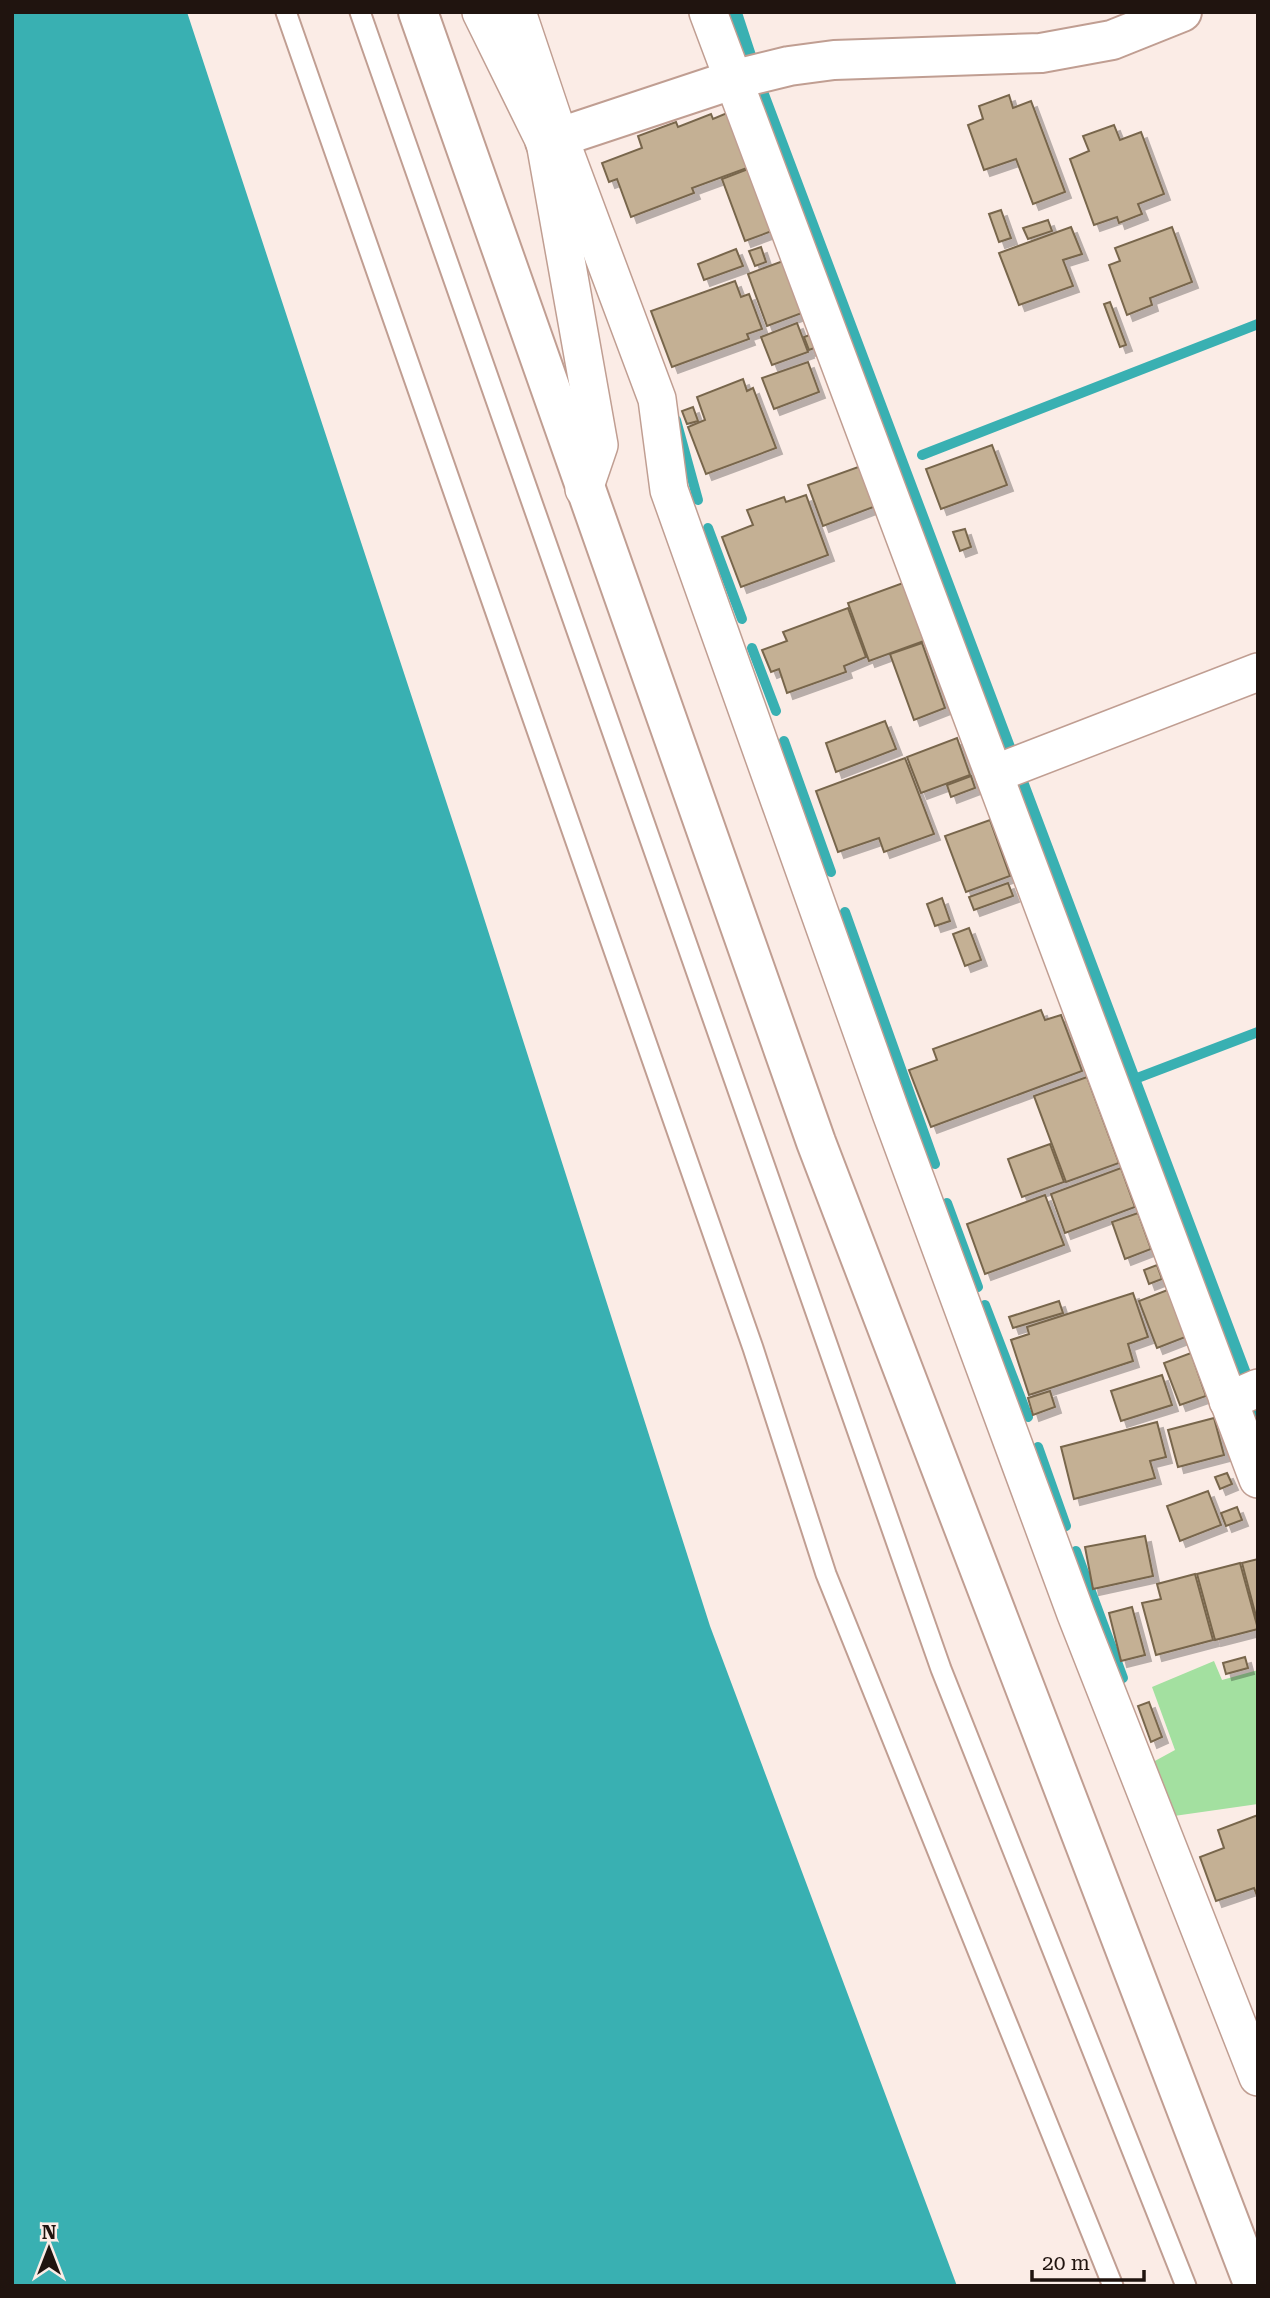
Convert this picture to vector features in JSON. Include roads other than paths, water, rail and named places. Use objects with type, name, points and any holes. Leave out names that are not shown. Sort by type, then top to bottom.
[{"type":"street","points":[[418,12],[816,1142],[1254,2286]]},
{"type":"street","points":[[481,12],[552,140],[657,399],[669,490],[891,1113],[1076,1614],[1258,2077]]},
{"type":"street","points":[[517,12],[552,140],[599,445],[584,489]]},
{"type":"street","points":[[708,12],[750,76],[1242,1395],[1258,1479]]},
{"type":"street","points":[[552,140],[750,76],[834,60],[1041,53],[1112,40],[1182,12]]},
{"type":"street","points":[[1007,769],[1258,672]]},
{"type":"lane","points":[[286,12],[753,1348],[826,1574],[1113,2286]]},
{"type":"lane","points":[[360,12],[941,1670],[1186,2286]]},
{"type":"water","points":[[12,12],[187,12],[468,868],[710,1626],[957,2286],[12,2286]]},
{"type":"water","points":[[727,12],[742,12],[767,88],[1258,1391],[1258,1429]]},
{"type":"waterway","points":[[922,455],[1258,324]]},
{"type":"waterway","points":[[676,420],[698,500]]},
{"type":"waterway","points":[[708,528],[742,619]]},
{"type":"waterway","points":[[752,648],[776,711]]},
{"type":"waterway","points":[[784,741],[831,872]]},
{"type":"waterway","points":[[845,912],[935,1164]]},
{"type":"waterway","points":[[1140,1077],[1258,1032]]},
{"type":"waterway","points":[[947,1203],[978,1287]]},
{"type":"waterway","points":[[985,1305],[1028,1417]]},
{"type":"waterway","points":[[1038,1447],[1066,1526]]},
{"type":"waterway","points":[[1076,1551],[1123,1678]]}]
